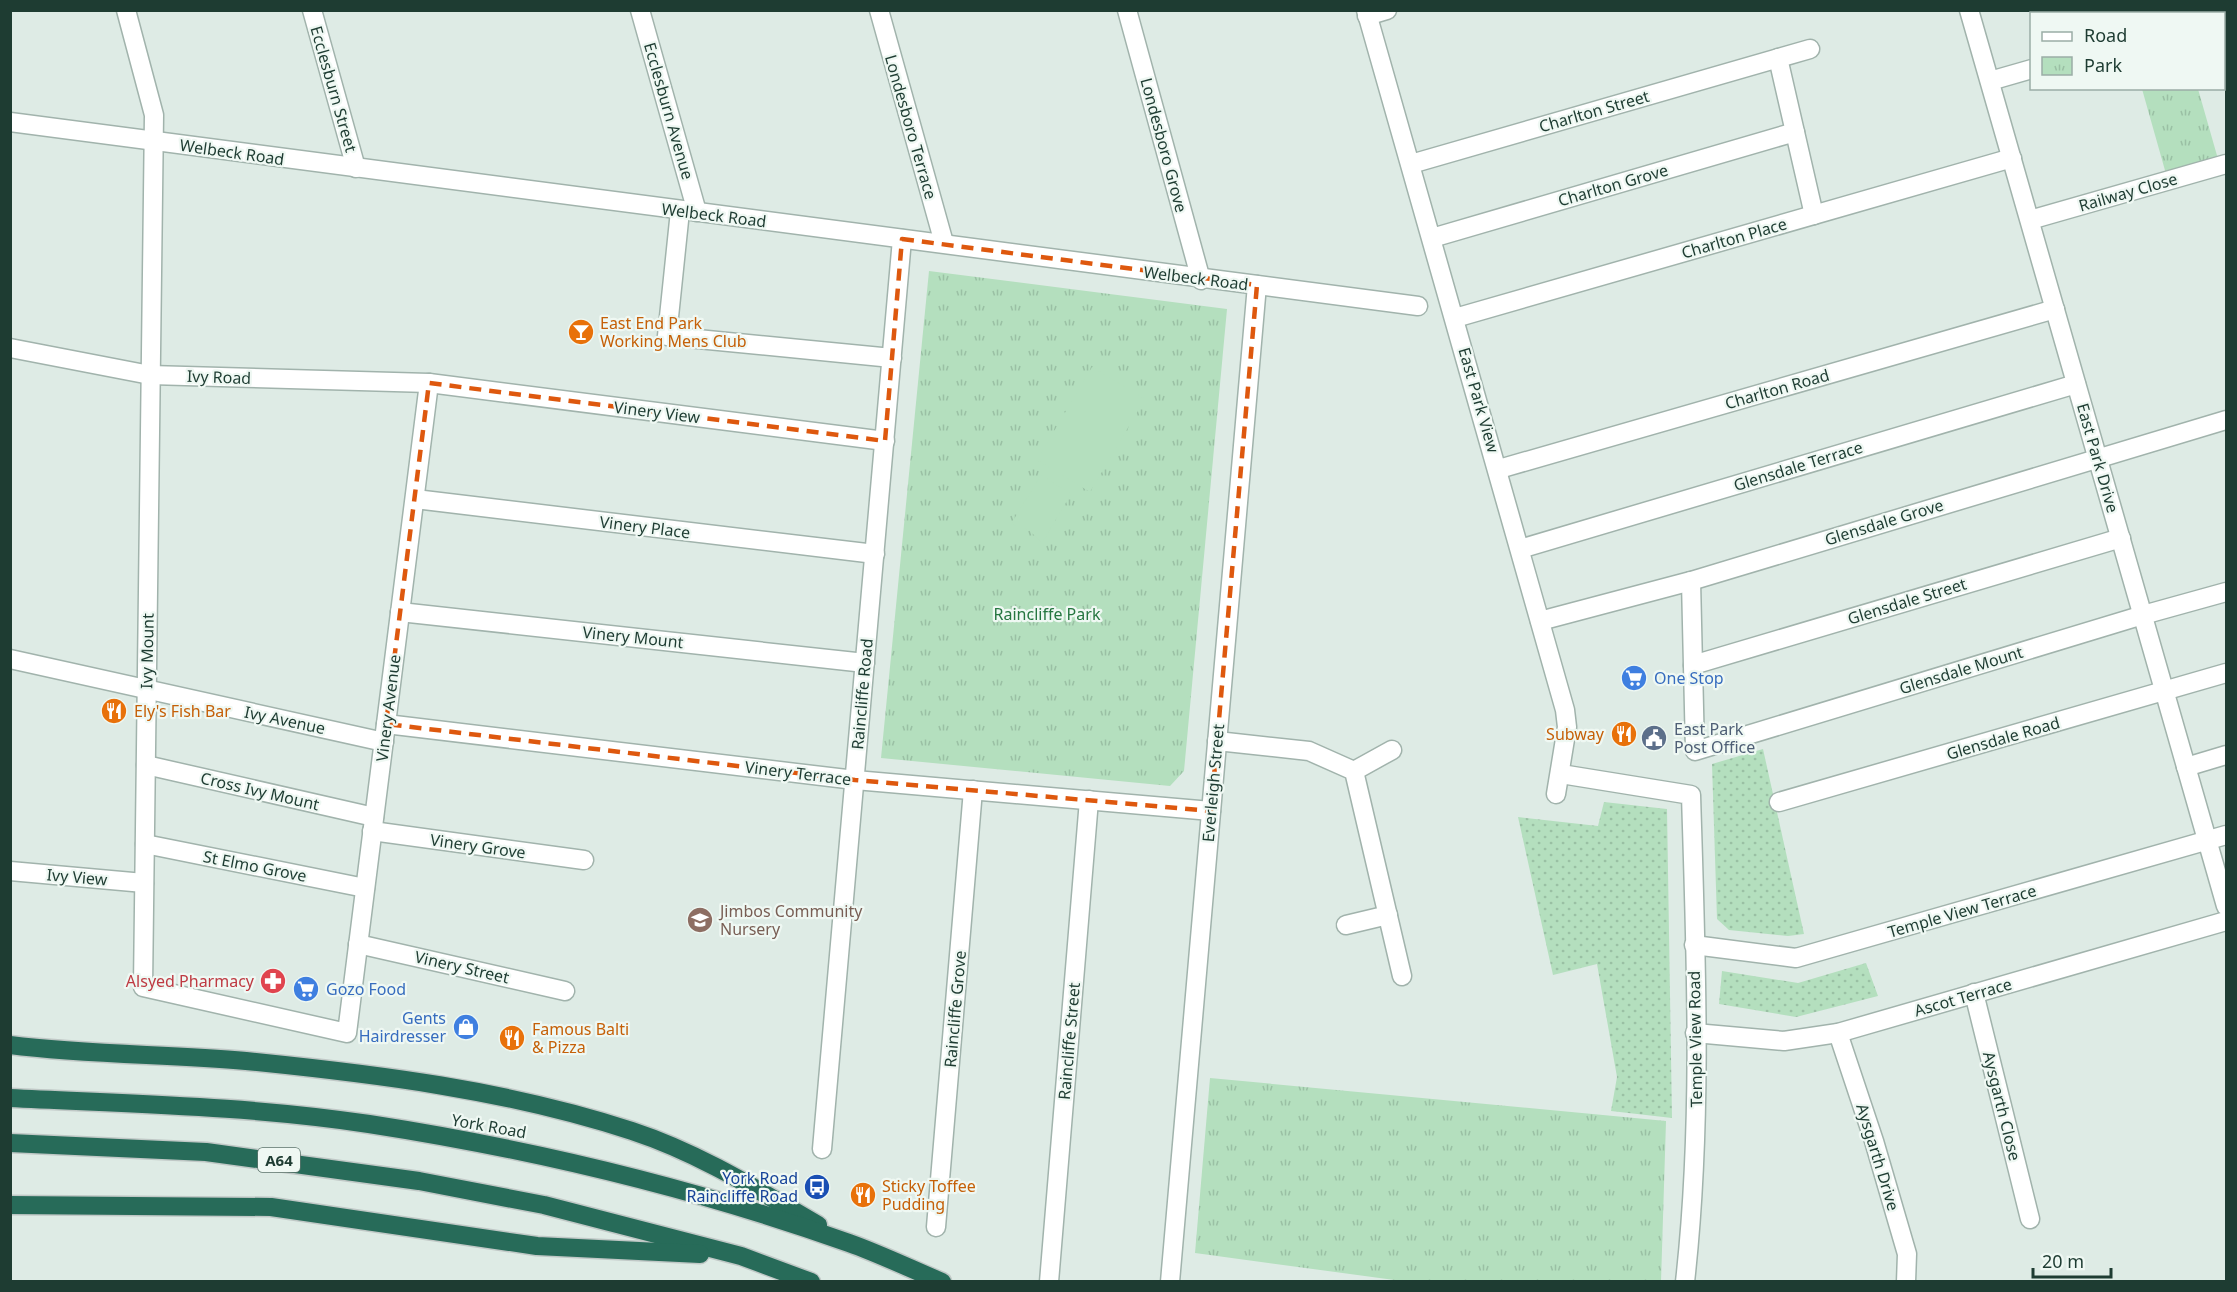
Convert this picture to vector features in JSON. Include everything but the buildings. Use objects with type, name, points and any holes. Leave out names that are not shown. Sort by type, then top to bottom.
[{"type":"highway","points":[[10,1045],[245,1061],[404,1080],[502,1095],[633,1132],[716,1166],[850,1244]]},
{"type":"highway","name":"York Road","points":[[10,1098],[240,1111],[368,1124],[543,1156],[680,1192],[850,1244],[942,1281]]},
{"type":"highway","name":"A64","points":[[10,1143],[239,1156],[419,1181],[544,1205],[741,1256],[811,1281]]},
{"type":"highway","points":[[10,1206],[271,1207],[537,1246],[741,1256]]},
{"type":"street","name":"Ivy Mount","points":[[126,10],[154,115],[143,987],[347,1034]]},
{"type":"street","name":"Ecclesburn Street","points":[[312,10],[356,168]]},
{"type":"street","name":"Ecclesburn Avenue","points":[[640,10],[689,212]]},
{"type":"street","name":"Londesboro Terrace","points":[[879,10],[944,243]]},
{"type":"street","name":"Londesboro Grove","points":[[1127,10],[1201,279]]},
{"type":"street","points":[[1367,13],[1387,10]]},
{"type":"street","name":"East Park Drive","points":[[1970,10],[2226,906]]},
{"type":"street","name":"East Park View","points":[[1367,13],[1499,469],[1565,710],[1567,727],[1556,794]]},
{"type":"street","name":"Charlton Street","points":[[1411,164],[1810,49]]},
{"type":"street","points":[[1778,58],[1814,215]]},
{"type":"street","points":[[1990,81],[2030,69]]},
{"type":"street","name":"Welbeck Road","points":[[10,123],[1418,306]]},
{"type":"street","name":"Charlton Grove","points":[[1432,238],[1795,132]]},
{"type":"street","name":"Charlton Place","points":[[1455,318],[2012,158]]},
{"type":"street","name":"Railway Close","points":[[2030,220],[2226,164]]},
{"type":"street","points":[[689,212],[667,336],[892,358]]},
{"type":"street","name":"Raincliffe Road","points":[[822,1149],[902,239]]},
{"type":"street","name":"Everleigh Street","points":[[1170,1281],[1257,285]]},
{"type":"street","name":"Charlton Road","points":[[1499,469],[2055,309]]},
{"type":"street","name":"Ivy Road","points":[[10,348],[150,375],[429,383]]},
{"type":"street","name":"Vinery View","points":[[429,383],[885,441]]},
{"type":"street","name":"Vinery Avenue","points":[[347,1034],[429,383]]},
{"type":"street","name":"Glensdale Terrace","points":[[1520,549],[2076,384]]},
{"type":"street","name":"Glensdale Grove","points":[[1540,621],[1690,581],[2226,420]]},
{"type":"street","name":"Vinery Place","points":[[415,499],[875,554]]},
{"type":"street","name":"Glensdale Street","points":[[1693,665],[2121,538]]},
{"type":"street","points":[[1690,581],[1693,665]]},
{"type":"street","name":"Glensdale Mount","points":[[1693,665],[1695,751],[2226,592]]},
{"type":"street","name":"Vinery Mount","points":[[400,612],[865,663]]},
{"type":"street","name":"Ivy Avenue","points":[[10,659],[146,689],[385,733]]},
{"type":"street","name":"Glensdale Road","points":[[1779,802],[2226,673]]},
{"type":"street","name":"Vinery Terrace","points":[[385,733],[855,780],[1211,811]]},
{"type":"street","points":[[1217,741],[1309,751],[1354,771]]},
{"type":"street","points":[[1354,771],[1392,750]]},
{"type":"street","points":[[2187,767],[2226,755]]},
{"type":"street","name":"Cross Ivy Mount","points":[[146,765],[373,824]]},
{"type":"street","points":[[1354,771],[1402,976]]},
{"type":"street","name":"Temple View Road","points":[[1561,774],[1691,795],[1695,1033],[1694,1198],[1685,1281]]},
{"type":"street","name":"Raincliffe Grove","points":[[936,1227],[973,790]]},
{"type":"street","name":"Raincliffe Street","points":[[1049,1281],[1089,800]]},
{"type":"street","name":"Vinery Grove","points":[[373,824],[584,860]]},
{"type":"street","name":"Temple View Terrace","points":[[1694,945],[1796,958],[2226,835]]},
{"type":"street","name":"St Elmo Grove","points":[[144,844],[365,888]]},
{"type":"street","name":"Ivy View","points":[[10,871],[144,883]]},
{"type":"street","points":[[1346,924],[1388,915]]},
{"type":"street","name":"Ascot Terrace","points":[[1695,1033],[1784,1041],[1838,1034],[2226,921]]},
{"type":"street","name":"Vinery Street","points":[[358,944],[565,991]]},
{"type":"street","name":"Aysgarth Close","points":[[1974,993],[2030,1219]]},
{"type":"street","name":"Aysgarth Drive","points":[[1838,1034],[1874,1141],[1907,1254],[1906,1281]]},
{"type":"highlighted area","points":[[902,239],[1257,285],[1211,811],[855,780],[386,724],[429,383],[885,441]]},
{"type":"green space","points":[[2142,90],[2198,90],[2220,166],[2168,181]]},
{"type":"green space","name":"Raincliffe Park","points":[[929,271],[1227,309],[1184,771],[1170,786],[881,758]]},
{"type":"green space","points":[[1092,367],[1145,399],[1090,492],[1037,460]]},
{"type":"green space","points":[[1041,475],[1071,494],[1042,543],[1029,530],[1011,524]]},
{"type":"green space","points":[[1763,749],[1804,934],[1788,936],[1729,930],[1717,919],[1712,764]]},
{"type":"green space","points":[[1604,802],[1667,809],[1672,1118],[1611,1111],[1617,1077],[1597,964],[1553,975],[1518,817],[1598,826]]},
{"type":"green space","points":[[1866,963],[1878,996],[1796,1017],[1719,1004],[1722,971],[1798,983]]},
{"type":"green space","points":[[1210,1078],[1666,1121],[1661,1281],[1409,1282],[1195,1253]]},
{"type":"place","name":"East End Park Working Mens Club","points":[[581,332]]},
{"type":"place","name":"One Stop","points":[[1634,678]]},
{"type":"place","name":"Ely's Fish Bar","points":[[114,711]]},
{"type":"place","name":"Subway","points":[[1624,734]]},
{"type":"place","name":"East Park Post Office","points":[[1654,738]]},
{"type":"place","name":"Jimbos Community Nursery","points":[[700,920]]},
{"type":"place","name":"Alsyed Pharmacy","points":[[273,981]]},
{"type":"place","name":"Gozo Food","points":[[306,989]]},
{"type":"place","name":"Gents Hairdresser","points":[[466,1027]]},
{"type":"place","name":"Famous Balti & Pizza","points":[[512,1038]]},
{"type":"place","name":"York Road Raincliffe Road","points":[[817,1187]]},
{"type":"place","name":"Sticky Toffee Pudding","points":[[863,1195]]}]
